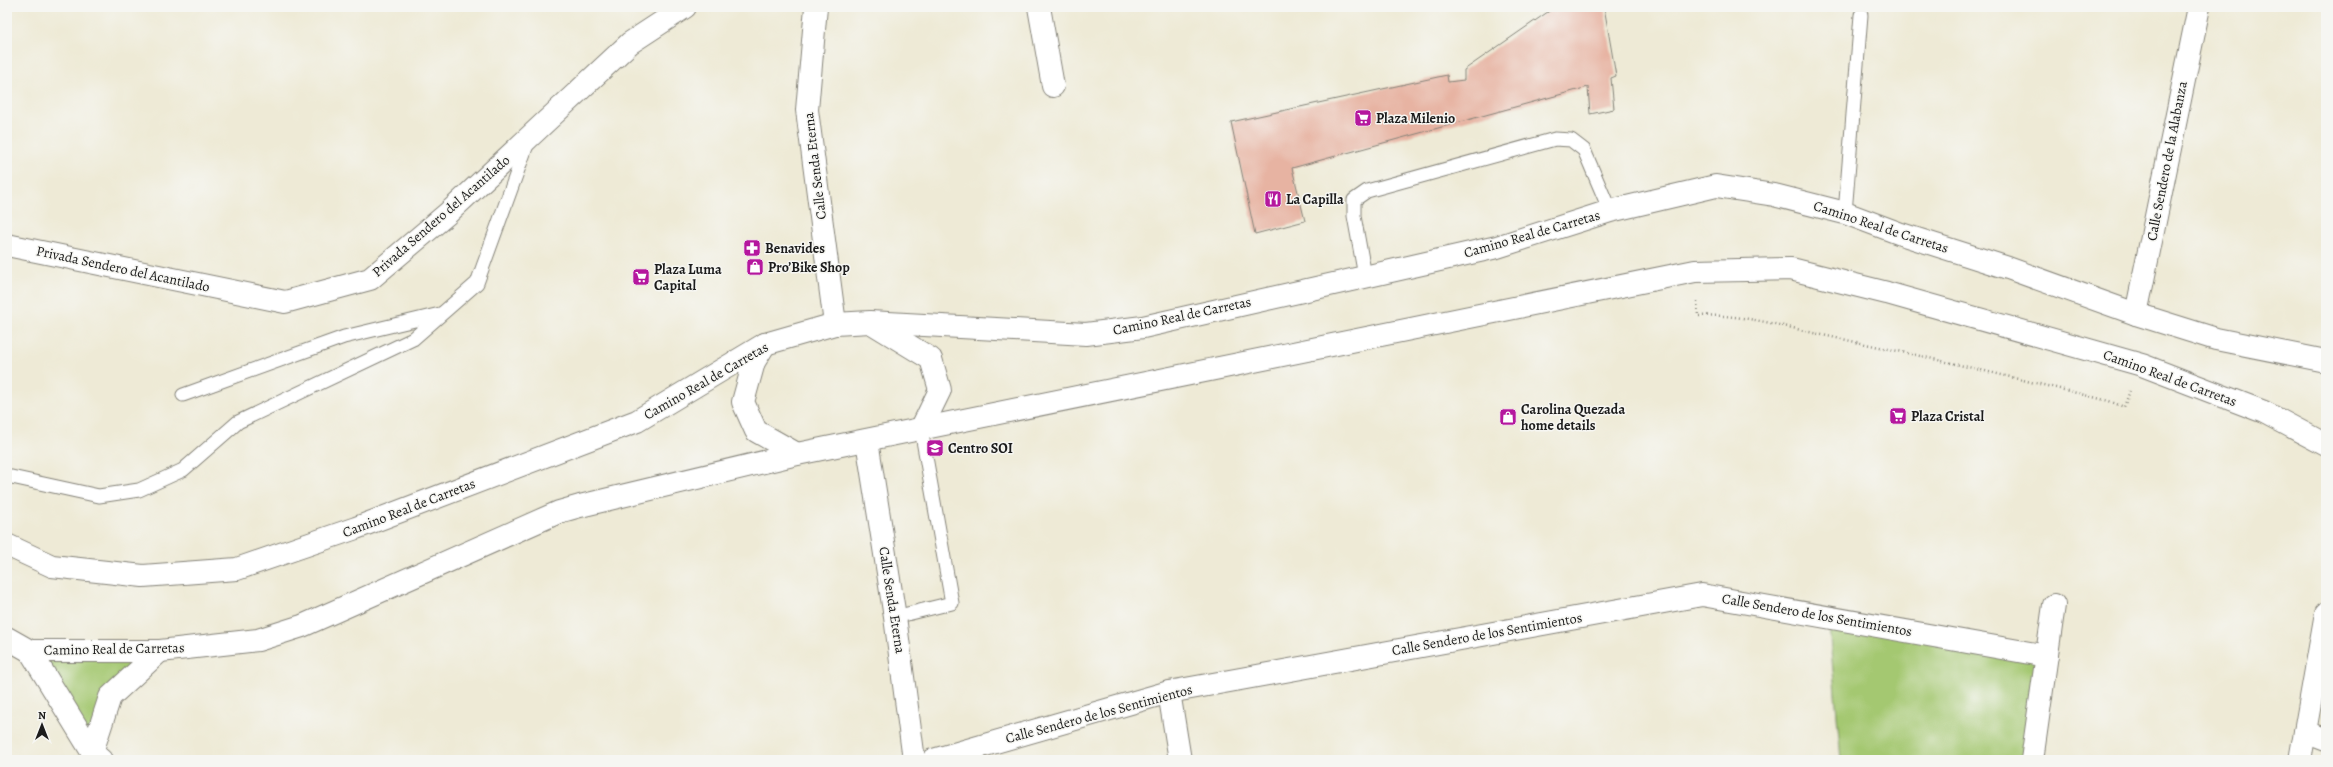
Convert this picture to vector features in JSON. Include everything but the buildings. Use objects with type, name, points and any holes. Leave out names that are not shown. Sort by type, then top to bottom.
[{"type":"street","name":"Privada Sendero del Acantilado","points":[[7,245],[285,302],[370,279],[447,214],[630,43],[685,7]]},
{"type":"street","name":"Calle Senda Eterna","points":[[816,7],[807,110],[835,324]]},
{"type":"street","points":[[1039,7],[1053,86]]},
{"type":"street","name":"Calle Sendero de la Alabanza","points":[[2136,314],[2199,7]]},
{"type":"street","name":"Camino Real de Carretas","points":[[7,546],[52,566],[143,576],[237,569],[356,528],[637,421],[765,344],[835,324],[870,322],[1086,334],[1142,327],[1497,247],[1610,210],[1716,186],[1774,195],[1844,213],[1900,234],[2008,268],[2136,314],[2216,339],[2326,361]]},
{"type":"street","name":"Camino Real de Carretas","points":[[7,638],[30,651],[160,651],[258,640],[302,626],[559,512],[797,454],[867,441],[1695,271],[1791,269],[1887,293],[2142,365],[2264,412],[2326,445]]},
{"type":"street","points":[[870,322],[931,359],[940,390],[921,429]]},
{"type":"street","points":[[765,344],[754,362],[744,402],[756,432],[797,454]]},
{"type":"street","name":"Calle Senda Eterna","points":[[867,441],[895,617],[914,760]]},
{"type":"street","name":"Calle Sendero de los Sentimientos","points":[[933,760],[1169,692],[1702,595],[2047,656]]},
{"type":"street","points":[[2032,760],[2054,605]]},
{"type":"street","points":[[2300,760],[2326,613]]},
{"type":"street","points":[[30,651],[96,756]]},
{"type":"street","points":[[96,756],[110,697],[160,651]]},
{"type":"street","points":[[1169,692],[1180,760]]},
{"type":"street","points":[[2305,732],[2326,740]]},
{"type":"lane","points":[[1844,213],[1860,15]]},
{"type":"lane","points":[[7,476],[98,496],[139,490],[183,470],[238,422],[413,339],[477,283],[530,137]]},
{"type":"lane","points":[[1366,276],[1354,216],[1354,200],[1367,191],[1555,139],[1571,140],[1584,150],[1610,210]]},
{"type":"lane","points":[[183,395],[344,337],[443,313]]},
{"type":"lane","points":[[895,617],[952,603],[921,429]]},
{"type":"path","points":[[1695,271],[1698,316],[1717,315],[1745,319],[1871,345],[2101,399],[2124,407],[2142,365]]},
{"type":"green space","points":[[1828,616],[2047,656],[2032,760],[1841,760]]},
{"type":"green space","points":[[30,651],[160,651],[110,697],[92,752]]},
{"type":"place","name":"Plaza Milenio","points":[[1363,118]]},
{"type":"place","name":"La Capilla","points":[[1273,199]]},
{"type":"place","name":"Benavides","points":[[752,248]]},
{"type":"place","name":"Pro’Bike Shop","points":[[755,267]]},
{"type":"place","name":"Plaza Luma Capital","points":[[641,277]]},
{"type":"place","name":"Plaza Cristal","points":[[1898,416]]},
{"type":"place","name":"Carolina Quezada home details","points":[[1508,417]]},
{"type":"place","name":"Centro SOI","points":[[935,448]]}]
